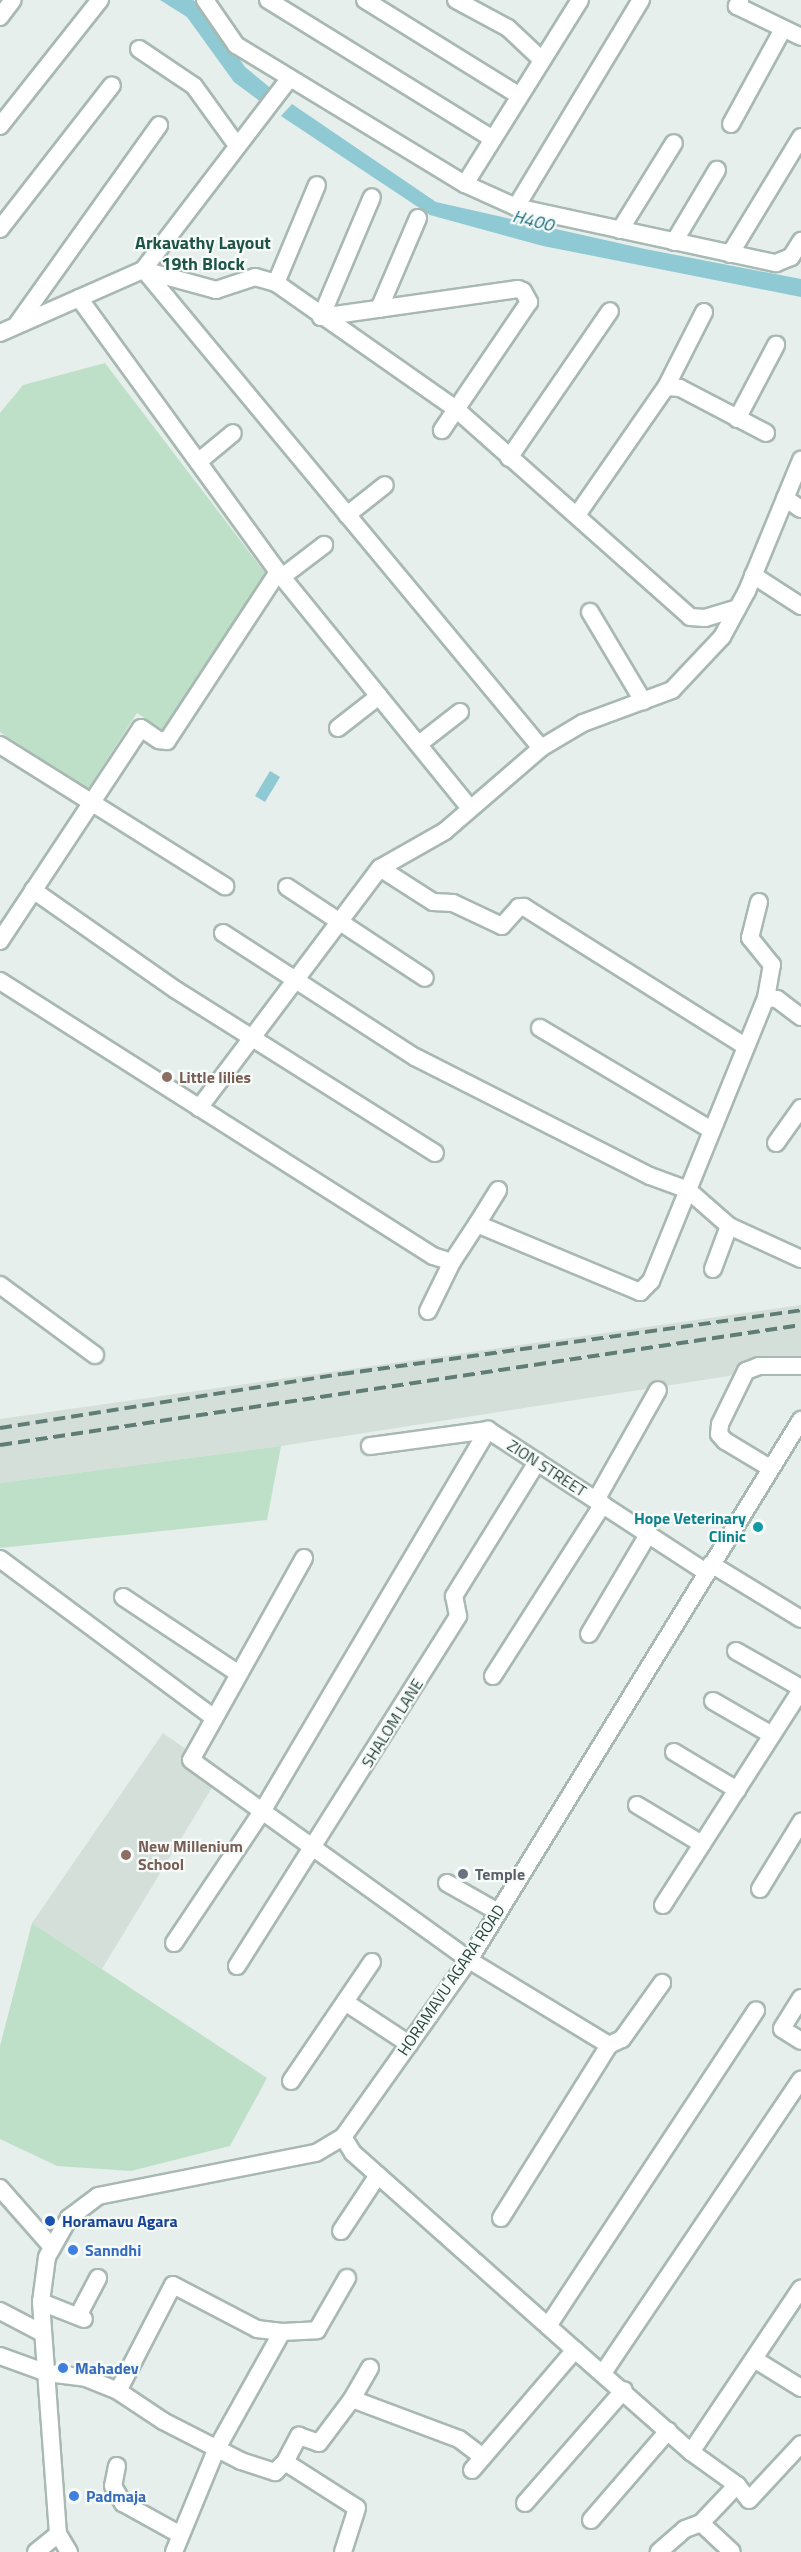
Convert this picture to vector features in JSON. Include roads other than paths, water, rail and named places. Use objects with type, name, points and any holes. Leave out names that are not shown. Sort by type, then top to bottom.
[{"type":"street","points":[[0,16],[13,0]]},
{"type":"street","points":[[0,126],[100,0]]},
{"type":"street","points":[[205,0],[236,45],[285,84],[465,184],[516,207],[730,254],[783,262],[791,257],[801,241]]},
{"type":"street","points":[[268,0],[493,139]]},
{"type":"street","points":[[365,0],[518,95]]},
{"type":"street","points":[[456,0],[508,28],[542,60]]},
{"type":"street","points":[[465,184],[518,95],[580,0]]},
{"type":"street","points":[[516,207],[641,0]]},
{"type":"street","points":[[740,0],[737,6],[801,37]]},
{"type":"street","points":[[731,124],[783,29]]},
{"type":"street","points":[[139,49],[194,86],[236,144]]},
{"type":"street","points":[[0,333],[17,323],[143,270],[236,144],[285,84]]},
{"type":"street","points":[[0,230],[111,85]]},
{"type":"street","points":[[17,323],[159,126]]},
{"type":"street","points":[[730,254],[801,137]]},
{"type":"street","points":[[621,230],[674,143]]},
{"type":"street","points":[[674,242],[717,170]]},
{"type":"street","points":[[276,283],[317,185]]},
{"type":"street","points":[[321,317],[372,197]]},
{"type":"street","points":[[379,309],[418,218]]},
{"type":"street","points":[[143,270],[216,290],[255,277],[276,283],[321,317],[456,409],[509,458],[577,514],[690,617],[705,618],[737,608]]},
{"type":"street","points":[[143,270],[541,748]]},
{"type":"street","points":[[321,317],[518,289],[527,295],[529,302],[442,430]]},
{"type":"street","points":[[79,298],[280,575],[470,808]]},
{"type":"street","points":[[509,458],[610,311]]},
{"type":"street","points":[[577,514],[666,387],[704,312]]},
{"type":"street","points":[[738,418],[776,345]]},
{"type":"street","points":[[666,387],[680,388],[766,434]]},
{"type":"street","points":[[198,462],[233,433]]},
{"type":"street","points":[[199,1108],[380,868],[445,831],[541,748],[583,723],[672,690],[722,638],[753,575],[801,459]]},
{"type":"street","points":[[347,515],[385,485]]},
{"type":"street","points":[[785,498],[801,509]]},
{"type":"street","points":[[0,940],[141,728],[159,741],[167,741],[280,575],[324,545]]},
{"type":"street","points":[[753,575],[801,606]]},
{"type":"street","points":[[590,612],[643,701]]},
{"type":"street","points":[[338,728],[379,696]]},
{"type":"street","points":[[419,744],[460,712]]},
{"type":"street","points":[[0,745],[225,886]]},
{"type":"street","points":[[380,868],[433,902],[453,903],[502,926],[519,907],[524,907],[745,1046]]},
{"type":"street","points":[[287,887],[337,923],[425,978]]},
{"type":"street","points":[[33,890],[252,1038],[435,1153]]},
{"type":"street","points":[[477,1224],[640,1292],[651,1281],[766,998],[772,965],[750,938],[759,902]]},
{"type":"street","points":[[223,933],[296,978],[415,1057],[650,1176],[688,1190],[729,1226],[801,1259]]},
{"type":"street","points":[[0,981],[433,1256],[452,1262]]},
{"type":"street","points":[[766,998],[777,999],[801,1017]]},
{"type":"street","points":[[540,1028],[711,1130]]},
{"type":"street","points":[[776,1143],[801,1108]]},
{"type":"street","points":[[428,1311],[452,1262],[498,1190]]},
{"type":"street","points":[[713,1269],[729,1226]]},
{"type":"street","points":[[0,1285],[95,1355]]},
{"type":"street","points":[[770,1468],[725,1441],[719,1434],[720,1424],[746,1371],[759,1366],[801,1366]]},
{"type":"street","points":[[493,1676],[599,1502],[658,1390]]},
{"type":"street","name":"HORAMAVU AGARA ROAD","points":[[52,2247],[69,2218],[98,2196],[316,2153],[343,2138],[469,1960],[801,1420]]},
{"type":"street","points":[[370,1446],[488,1430]]},
{"type":"street","points":[[174,1943],[262,1810],[488,1430]]},
{"type":"street","name":"ZION STREET","points":[[488,1430],[649,1533],[801,1619]]},
{"type":"street","name":"SHALOM LANE","points":[[237,1966],[316,1847],[458,1617],[454,1596],[537,1462]]},
{"type":"street","points":[[589,1634],[649,1533]]},
{"type":"street","points":[[0,1558],[214,1718]]},
{"type":"street","points":[[304,1558],[191,1760],[316,1847],[469,1960],[609,2045]]},
{"type":"street","points":[[123,1597],[239,1674]]},
{"type":"street","points":[[663,1905],[801,1689],[735,1651]]},
{"type":"street","points":[[713,1701],[772,1735]]},
{"type":"street","points":[[674,1752],[737,1790]]},
{"type":"street","points":[[637,1805],[702,1844]]},
{"type":"street","points":[[760,1889],[801,1822]]},
{"type":"street","points":[[447,1883],[498,1912]]},
{"type":"street","points":[[291,2081],[372,1962]]},
{"type":"street","points":[[501,2218],[609,2045],[622,2038],[662,1983]]},
{"type":"street","points":[[801,1998],[782,2029],[801,2041]]},
{"type":"street","points":[[345,2002],[409,2044]]},
{"type":"street","points":[[548,2326],[756,2010]]},
{"type":"street","points":[[603,2373],[801,2080]]},
{"type":"street","points":[[343,2138],[353,2153],[575,2350],[624,2390],[691,2452],[737,2485],[749,2500],[801,2444]]},
{"type":"street","points":[[340,2231],[378,2175]]},
{"type":"street","points":[[0,2188],[52,2247],[41,2302],[42,2333],[47,2373],[58,2534],[69,2552]]},
{"type":"street","points":[[41,2302],[81,2318],[98,2278]]},
{"type":"street","points":[[118,2391],[173,2285],[257,2329],[282,2332],[317,2330],[347,2278]]},
{"type":"street","points":[[691,2452],[754,2359],[796,2309],[801,2288]]},
{"type":"street","points":[[0,2312],[42,2333]]},
{"type":"street","points":[[174,2552],[216,2450],[282,2332]]},
{"type":"street","points":[[472,2470],[575,2350]]},
{"type":"street","points":[[0,2356],[47,2373],[86,2378],[118,2391],[216,2450],[275,2472],[285,2462],[299,2436],[319,2443],[352,2399],[370,2368]]},
{"type":"street","points":[[754,2359],[801,2388]]},
{"type":"street","points":[[525,2503],[624,2390]]},
{"type":"street","points":[[352,2399],[459,2439],[483,2457]]},
{"type":"street","points":[[591,2520],[668,2431]]},
{"type":"street","points":[[285,2462],[357,2508],[343,2552]]},
{"type":"street","points":[[117,2466],[112,2480],[123,2503],[181,2535]]},
{"type":"street","points":[[659,2552],[685,2529],[701,2523],[737,2485]]},
{"type":"street","points":[[701,2523],[732,2552]]},
{"type":"street","points":[[36,2552],[58,2534]]},
{"type":"street","points":[[49,2552],[58,2534]]},
{"type":"water","points":[[160,0],[193,0],[202,6],[245,67],[273,90],[261,102],[234,82],[187,17]]},
{"type":"water","points":[[292,104],[436,202],[645,249],[801,279],[801,297],[543,246],[430,215],[281,116]]},
{"type":"water","points":[[270,771],[280,777],[265,802],[255,796]]},
{"type":"railway","points":[[0,1428],[342,1374],[801,1310]]},
{"type":"railway","points":[[0,1445],[801,1325]]},
{"type":"place","name":"Little lilies","points":[[167,1077]]},
{"type":"place","name":"Hope Veterinary Clinic","points":[[758,1527]]},
{"type":"place","name":"New Millenium School","points":[[126,1855]]},
{"type":"place","name":"Temple","points":[[463,1874]]},
{"type":"place","name":"Horamavu Agara","points":[[50,2221]]},
{"type":"place","name":"Sanndhi","points":[[73,2250]]},
{"type":"place","name":"Mahadev","points":[[63,2368]]},
{"type":"place","name":"Padmaja","points":[[74,2496]]},
{"type":"district","name":"Arkavathy Layout 19th Block","points":[[203,254]]},
{"type":"water label","name":"H400","points":[[533,221]]}]
